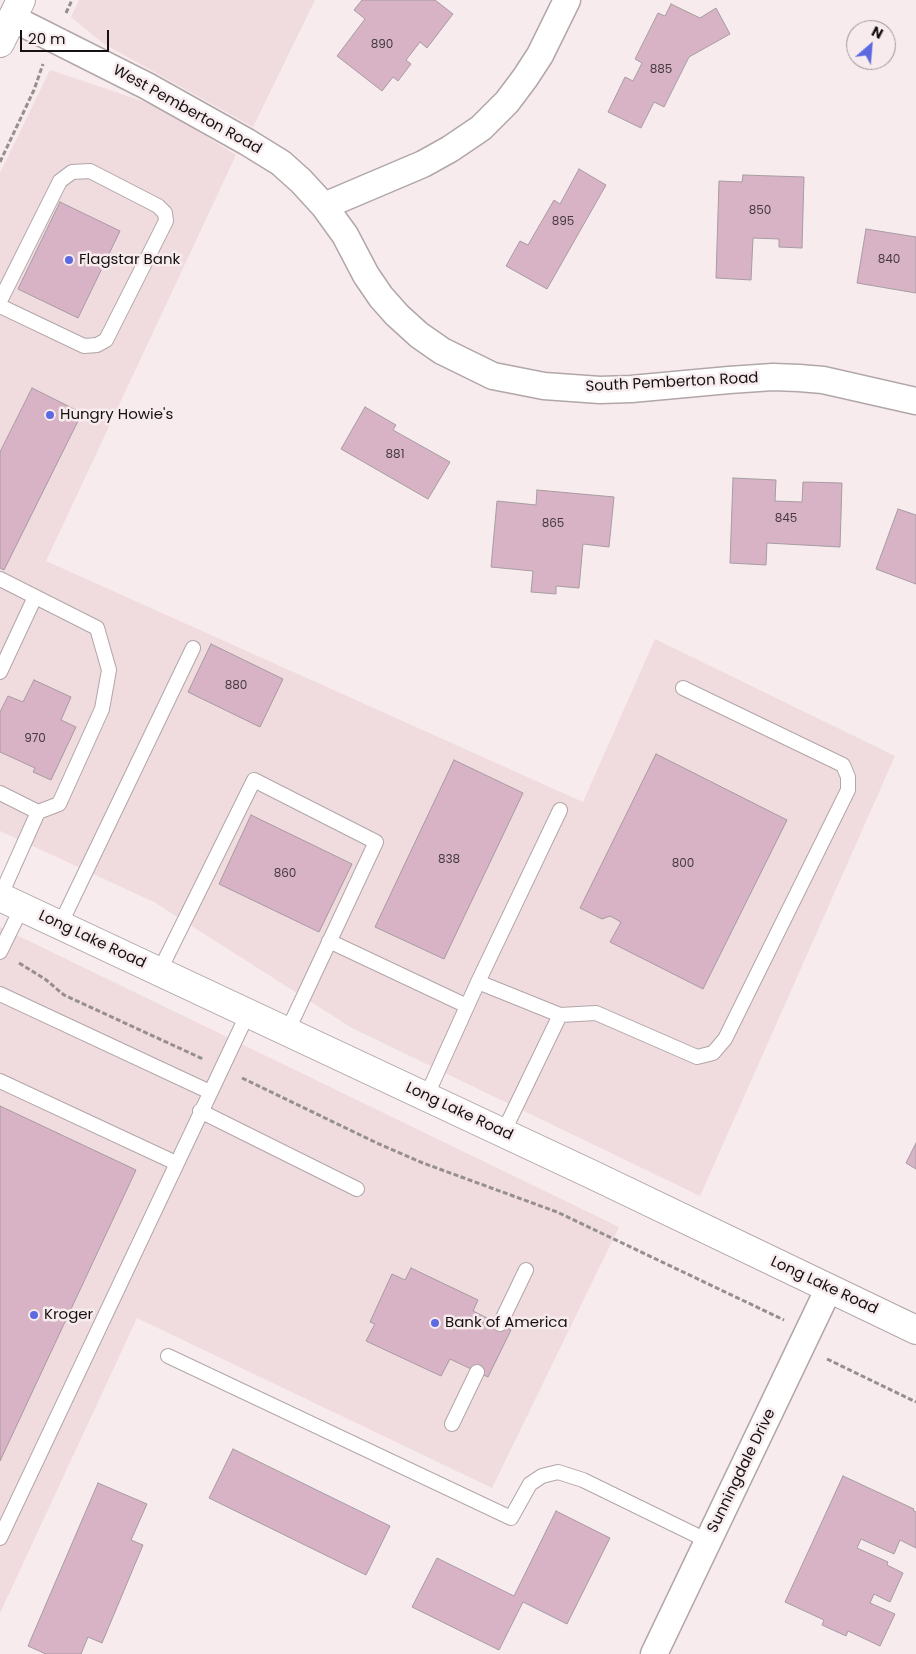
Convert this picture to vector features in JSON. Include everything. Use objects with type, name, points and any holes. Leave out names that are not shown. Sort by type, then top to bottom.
[{"type":"main road","points":[[0,43],[16,9]]},
{"type":"main road","name":"Long Lake Road","points":[[11,902],[503,1133],[916,1330]]},
{"type":"street","points":[[324,206],[423,164],[450,150],[481,128],[507,102],[540,55],[567,0]]},
{"type":"street","name":"West Pemberton Road","points":[[16,9],[281,163],[324,206]]},
{"type":"street","name":"South Pemberton Road","points":[[324,206],[345,235],[366,275],[381,297],[397,315],[419,335],[442,351],[493,376],[544,386],[600,390],[755,378],[799,378],[823,380],[916,401]]},
{"type":"street","name":"Sunningdale Drive","points":[[654,1654],[828,1288]]},
{"type":"lane","points":[[0,301],[60,181],[72,172],[90,171],[158,206],[165,213],[166,221],[106,340],[97,345],[84,346],[0,306]]},
{"type":"lane","points":[[0,579],[97,628],[109,670],[102,708],[59,804],[38,812],[0,793]]},
{"type":"lane","points":[[0,672],[35,597]]},
{"type":"lane","points":[[60,925],[193,648]]},
{"type":"lane","points":[[478,982],[560,1015],[596,1013],[697,1058],[713,1053],[725,1039],[848,790],[848,777],[843,765],[683,688]]},
{"type":"lane","points":[[159,972],[254,780],[376,842],[287,1032]]},
{"type":"lane","points":[[426,1097],[478,982],[560,810]]},
{"type":"lane","points":[[0,952],[11,902],[38,812]]},
{"type":"lane","points":[[330,940],[467,1006]]},
{"type":"lane","points":[[0,994],[210,1092]]},
{"type":"lane","points":[[0,1538],[200,1111],[248,1013]]},
{"type":"lane","points":[[503,1133],[560,1015]]},
{"type":"lane","points":[[0,1081],[176,1163]]},
{"type":"lane","points":[[200,1111],[357,1189]]},
{"type":"lane","points":[[500,1324],[526,1270]]},
{"type":"lane","points":[[168,1356],[511,1518],[530,1484],[542,1476],[558,1472],[583,1480],[708,1541]]},
{"type":"lane","points":[[452,1424],[477,1372]]},
{"type":"path","points":[[68,9],[72,0]]},
{"type":"path","points":[[0,162],[34,90],[39,72]]},
{"type":"path","points":[[23,965],[64,995],[200,1058]]},
{"type":"path","points":[[243,1079],[422,1163],[557,1212],[786,1321]]},
{"type":"path","points":[[823,1357],[916,1402]]},
{"type":"shaded area","points":[[79,0],[315,0],[253,127],[104,44],[71,17]]},
{"type":"shaded area","points":[[50,70],[157,106],[236,155],[46,561],[583,802],[655,639],[895,756],[700,1196],[352,1028],[154,902],[0,831],[0,173]]},
{"type":"shaded area","points":[[0,927],[619,1227],[492,1488],[137,1318],[0,1613]]},
{"type":"building","points":[[362,0],[435,0],[453,14],[427,48],[420,42],[406,60],[411,64],[398,81],[393,77],[382,91],[337,56],[365,19],[354,10]]},
{"type":"building","points":[[671,4],[700,18],[716,8],[730,34],[689,57],[664,107],[654,102],[641,128],[608,112],[625,77],[633,81],[642,63],[635,59],[658,13],[665,16]]},
{"type":"building","points":[[579,169],[606,185],[547,289],[506,266],[520,241],[528,245],[554,200],[560,204]]},
{"type":"building","points":[[743,175],[804,177],[802,248],[779,247],[779,239],[753,238],[751,280],[716,278],[719,181],[742,182]]},
{"type":"building","name":"Flagstar Bank","points":[[60,202],[120,231],[78,318],[18,289]]},
{"type":"building","points":[[866,229],[916,237],[916,293],[857,283]]},
{"type":"building","points":[[32,388],[82,413],[4,570],[0,568],[0,452]]},
{"type":"building","points":[[365,407],[396,425],[393,430],[450,462],[428,499],[341,449]]},
{"type":"building","points":[[733,478],[776,480],[775,501],[802,502],[803,482],[842,483],[840,547],[767,543],[766,565],[730,563]]},
{"type":"building","points":[[537,490],[614,497],[609,547],[583,544],[579,588],[556,586],[556,594],[531,592],[533,571],[491,567],[497,501],[536,505]]},
{"type":"building","points":[[898,509],[916,515],[916,584],[876,569]]},
{"type":"building","points":[[211,644],[283,679],[260,727],[188,692]]},
{"type":"building","points":[[34,680],[71,697],[61,720],[76,727],[51,780],[33,772],[35,768],[0,752],[0,712],[8,696],[23,702]]},
{"type":"building","points":[[656,754],[787,820],[703,989],[610,942],[621,922],[610,916],[602,919],[580,908]]},
{"type":"building","points":[[454,760],[523,793],[444,959],[375,927]]},
{"type":"building","points":[[251,815],[352,864],[319,932],[219,884]]},
{"type":"building","name":"Kroger","points":[[0,1106],[136,1170],[0,1461]]},
{"type":"building","points":[[916,1143],[916,1169],[906,1163]]},
{"type":"building","name":"Bank of America","points":[[411,1268],[478,1300],[473,1311],[511,1330],[488,1377],[450,1359],[441,1376],[366,1341],[375,1324],[370,1322],[392,1274],[405,1280]]},
{"type":"building","points":[[233,1449],[390,1526],[366,1575],[209,1498]]},
{"type":"building","points":[[843,1476],[914,1509],[916,1512],[916,1548],[900,1540],[894,1554],[861,1539],[857,1548],[888,1562],[887,1565],[903,1573],[890,1602],[874,1594],[870,1603],[895,1614],[880,1646],[848,1631],[846,1636],[822,1625],[824,1620],[785,1602]]},
{"type":"building","points":[[98,1483],[147,1504],[131,1540],[143,1545],[102,1643],[88,1637],[81,1654],[46,1654],[28,1646]]},
{"type":"building","points":[[556,1511],[610,1538],[567,1624],[523,1602],[499,1650],[412,1607],[437,1558],[514,1596]]},
{"type":"place","name":"Flagstar Bank","points":[[69,260]]},
{"type":"place","name":"Hungry Howie's","points":[[50,415]]},
{"type":"place","name":"Kroger","points":[[34,1315]]},
{"type":"place","name":"Bank of America","points":[[435,1323]]}]
